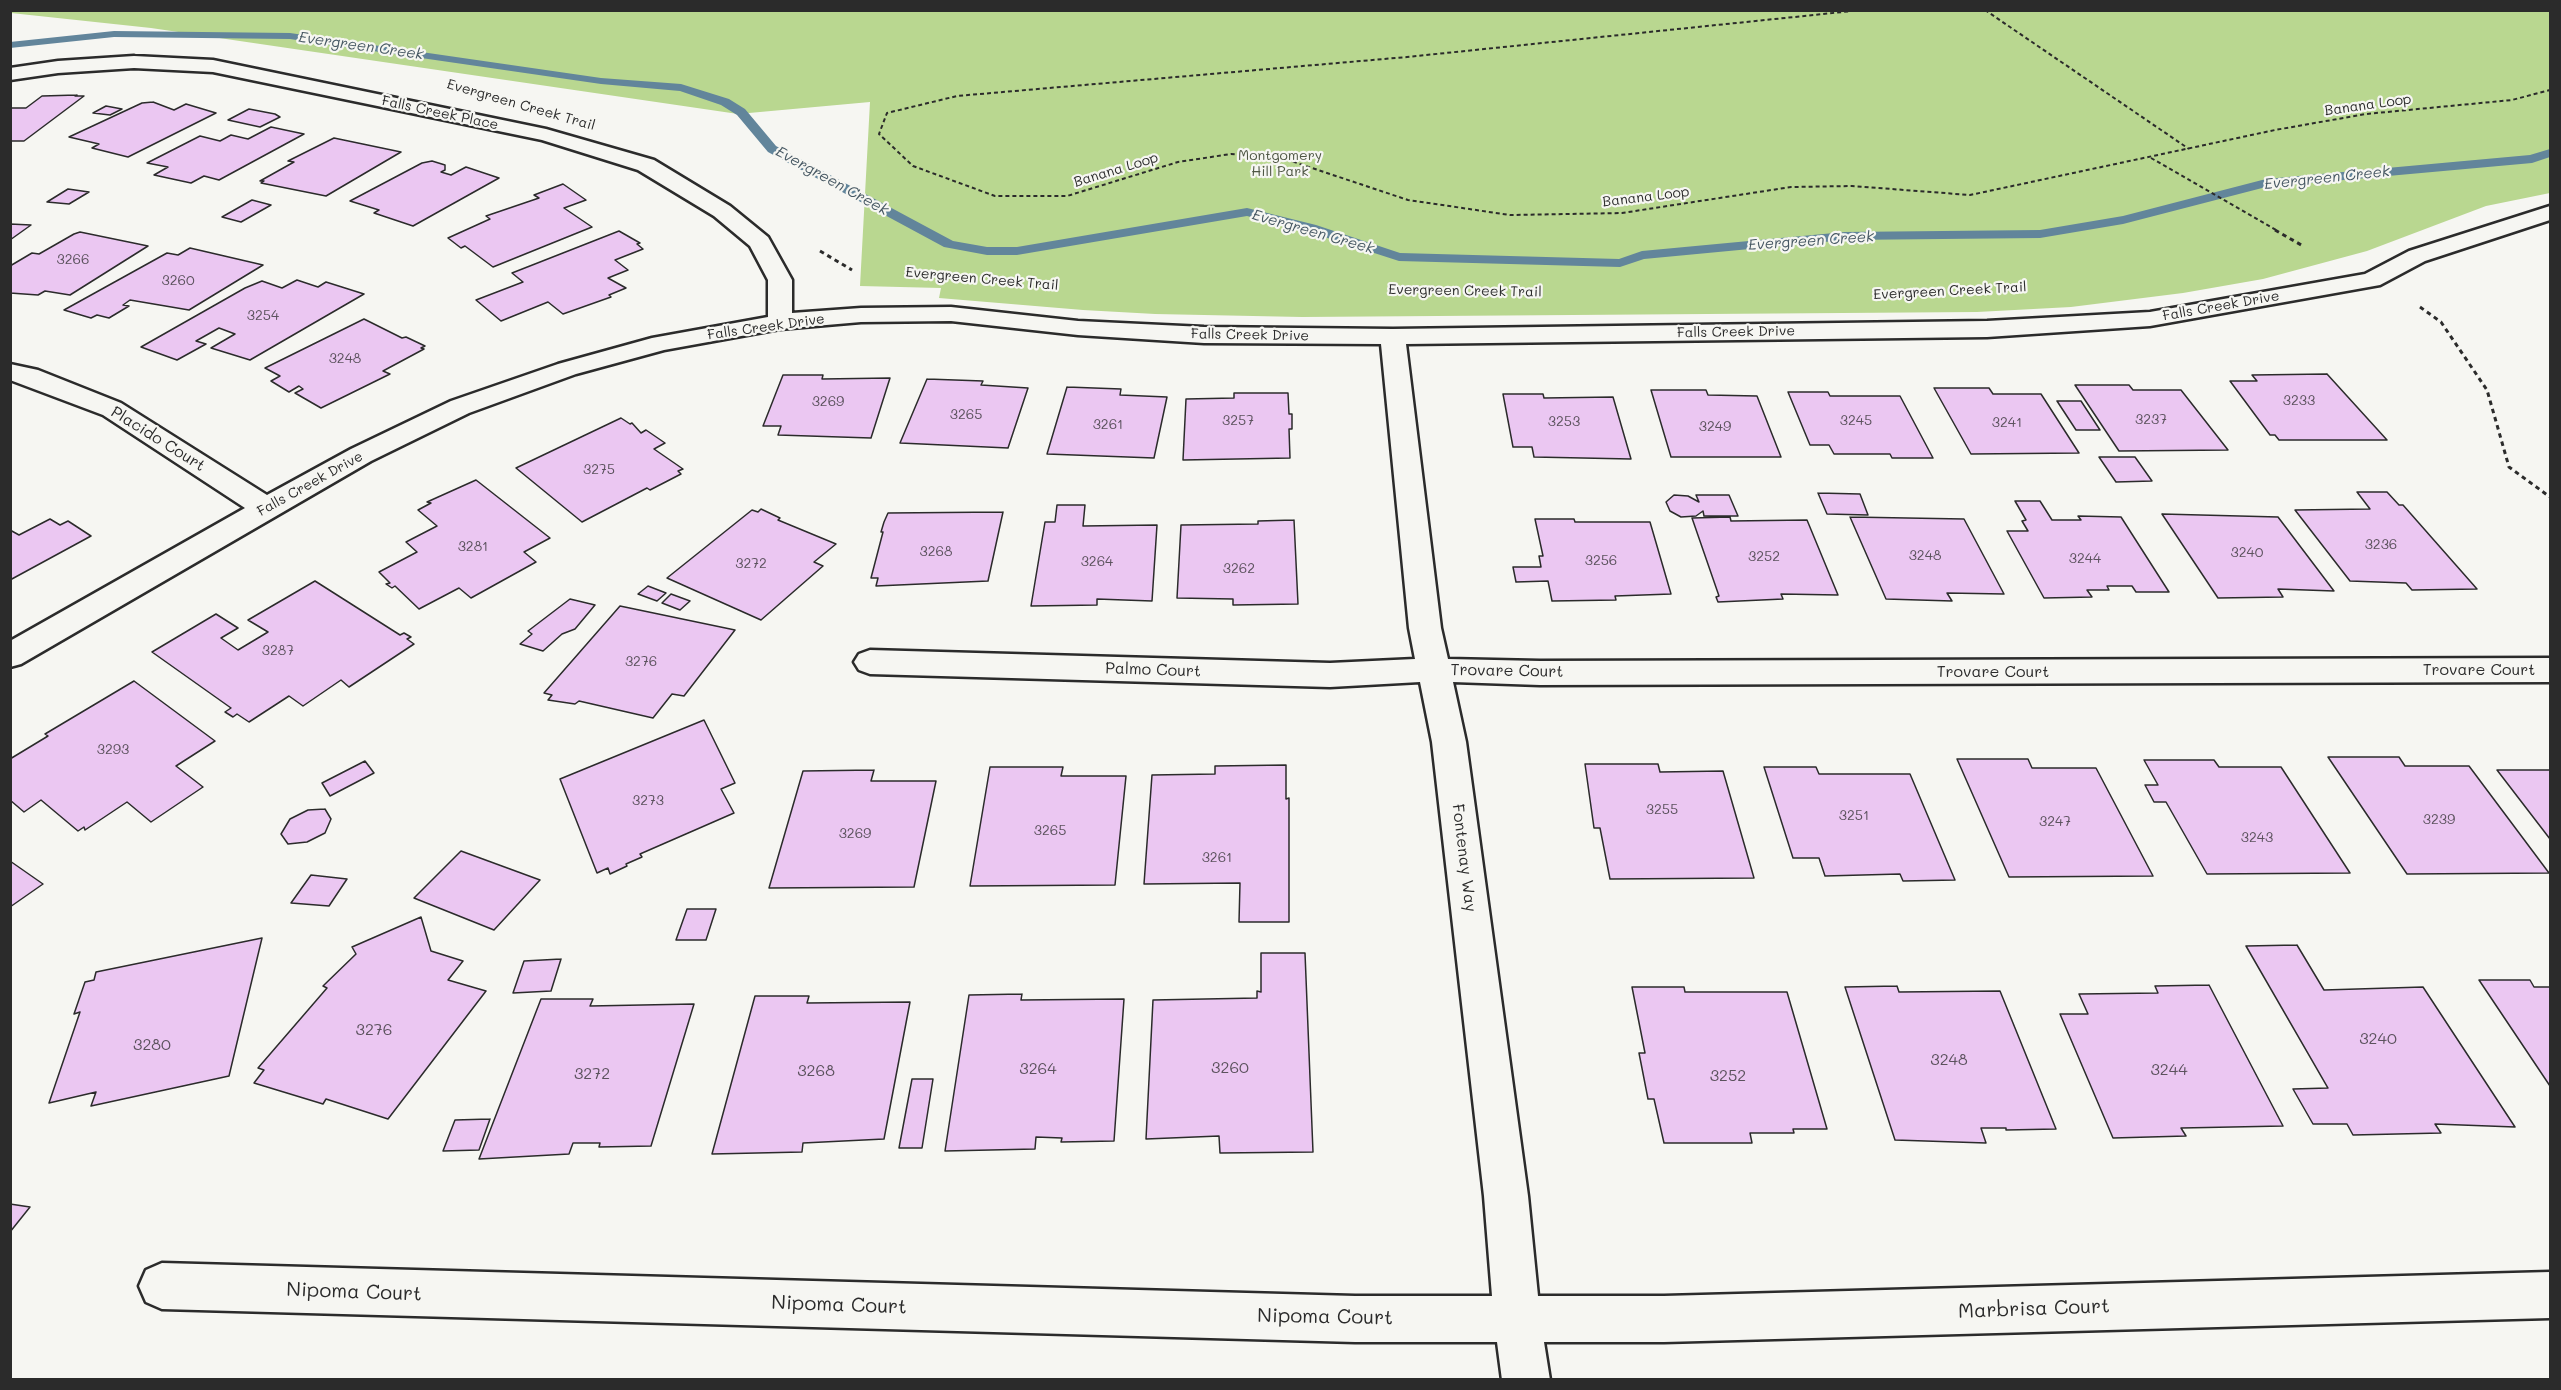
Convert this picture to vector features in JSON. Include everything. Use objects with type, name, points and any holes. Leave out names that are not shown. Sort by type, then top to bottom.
[{"type":"street","name":"Falls Creek Place","points":[[10,74],[58,67],[134,62],[213,66],[546,135],[646,165],[722,211],[760,242],[780,280],[780,322]]},
{"type":"street","name":"Falls Creek Drive","points":[[10,656],[361,455],[460,407],[567,369],[661,343],[780,322],[861,315],[951,314],[1078,328],[1204,335],[1394,337],[1988,329],[2150,319],[2372,280],[2417,256],[2550,213]]},
{"type":"street","name":"Fontenay Way","points":[[1394,337],[1425,628],[1452,765],[1506,1196],[1517,1317],[1526,1380]]},
{"type":"street","name":"Placido Court","points":[[10,372],[29,376],[112,409],[266,508]]},
{"type":"street","name":"Palmo Court","points":[[870,663],[1330,675],[1435,670]]},
{"type":"street","name":"Trovare Court","points":[[1435,670],[1540,673],[2550,670]]},
{"type":"street","name":"Nipoma Court","points":[[162,1286],[1355,1319],[1517,1317]]},
{"type":"street","name":"Marbrisa Court","points":[[1517,1317],[1664,1319],[2550,1295]]},
{"type":"path","name":"Banana Loop","points":[[1862,10],[1407,57],[957,96],[887,113],[879,134],[913,166],[995,196],[1067,196],[1178,162],[1231,154],[1282,158],[1407,200],[1510,215],[1622,213],[1791,187],[1852,186],[1970,195],[2275,130],[2366,114],[2512,100],[2550,90]]},
{"type":"path","points":[[1985,10],[2189,150]]},
{"type":"path","points":[[2150,158],[2310,250]]},
{"type":"path","points":[[812,246],[858,273]]},
{"type":"path","points":[[2416,305],[2441,322],[2487,390],[2509,466],[2550,497]]},
{"type":"green space","name":"Montgomery Hill Park","points":[[11,10],[2550,11],[2550,193],[2486,206],[2367,251],[2263,279],[2183,293],[2071,307],[1977,312],[1302,317],[1083,310],[939,298],[941,288],[860,286],[870,102],[738,114],[151,28],[11,13]]},
{"type":"building","points":[[77,95],[75,96],[84,96],[24,141],[10,141],[10,108],[26,108],[42,96]]},
{"type":"building","points":[[153,102],[174,110],[186,104],[216,113],[128,157],[92,148],[99,144],[69,137],[142,103]]},
{"type":"building","points":[[106,106],[122,109],[110,115],[93,113]]},
{"type":"building","points":[[249,109],[280,117],[260,127],[228,120]]},
{"type":"building","points":[[271,127],[304,134],[219,180],[204,176],[191,183],[154,175],[168,167],[147,163],[200,136],[220,141],[231,135],[248,139]]},
{"type":"building","points":[[334,138],[401,152],[326,196],[261,183],[264,181],[260,181],[294,162],[288,161]]},
{"type":"building","points":[[432,161],[445,165],[445,170],[441,172],[451,175],[466,167],[499,178],[413,226],[374,213],[379,210],[350,201],[422,163]]},
{"type":"building","points":[[563,184],[586,200],[564,208],[592,227],[493,267],[465,246],[461,248],[448,238],[490,219],[486,216],[539,198],[534,195]]},
{"type":"building","points":[[68,189],[89,192],[69,204],[47,202]]},
{"type":"building","points":[[252,200],[271,205],[241,222],[222,217]]},
{"type":"building","points":[[10,224],[31,225],[10,240]]},
{"type":"building","points":[[619,231],[640,243],[637,244],[643,249],[615,260],[628,270],[608,278],[626,288],[609,295],[611,297],[563,314],[548,302],[501,321],[476,300],[523,282],[512,273]]},
{"type":"building","points":[[80,232],[148,246],[70,295],[45,291],[38,295],[10,293],[10,266],[32,253],[39,254]]},
{"type":"building","points":[[190,248],[263,265],[189,310],[130,300],[123,305],[129,306],[109,318],[97,315],[91,318],[64,310],[167,253],[178,255]]},
{"type":"building","points":[[297,280],[318,287],[326,282],[364,294],[250,360],[211,348],[235,334],[219,328],[196,341],[206,344],[177,360],[141,347],[245,288],[262,281],[282,288]]},
{"type":"building","points":[[364,319],[402,338],[406,337],[425,346],[421,348],[424,349],[383,371],[390,374],[321,408],[295,393],[303,389],[299,386],[289,392],[271,381],[280,376],[265,368]]},
{"type":"building","points":[[2327,374],[2387,440],[2279,440],[2275,435],[2270,435],[2230,381],[2257,381],[2252,375]]},
{"type":"building","points":[[783,375],[823,375],[822,379],[890,378],[871,438],[778,435],[781,426],[763,426]]},
{"type":"building","points":[[927,379],[983,381],[981,385],[1028,388],[1008,448],[900,443]]},
{"type":"building","points":[[2075,385],[2129,385],[2133,390],[2181,390],[2228,450],[2119,451]]},
{"type":"building","points":[[1067,387],[1121,389],[1120,395],[1167,397],[1154,458],[1047,454]]},
{"type":"building","points":[[1934,388],[1989,388],[1993,394],[2041,394],[2079,453],[1971,454]]},
{"type":"building","points":[[1651,390],[1706,390],[1708,395],[1757,396],[1781,457],[1671,457]]},
{"type":"building","points":[[1788,392],[1828,392],[1830,396],[1900,396],[1933,458],[1892,458],[1890,454],[1834,454],[1829,445],[1810,445]]},
{"type":"building","points":[[1234,393],[1288,393],[1289,414],[1292,414],[1292,429],[1289,429],[1290,458],[1183,460],[1186,399],[1234,398]]},
{"type":"building","points":[[1503,394],[1543,394],[1544,398],[1613,397],[1631,459],[1534,457],[1532,447],[1513,447]]},
{"type":"building","points":[[2057,401],[2081,401],[2100,430],[2076,430]]},
{"type":"building","points":[[621,418],[632,423],[641,433],[646,430],[665,443],[654,449],[683,469],[678,471],[681,474],[650,490],[647,488],[582,522],[516,468]]},
{"type":"building","points":[[2099,457],[2135,457],[2152,481],[2116,482]]},
{"type":"building","points":[[476,480],[550,538],[524,552],[536,562],[471,598],[459,588],[419,609],[395,586],[392,588],[386,584],[390,583],[379,572],[417,552],[406,542],[437,526],[418,510],[431,503],[427,502]]},
{"type":"building","points":[[2357,492],[2387,492],[2399,505],[2403,505],[2477,589],[2412,590],[2406,583],[2350,581],[2295,510],[2370,509]]},
{"type":"building","points":[[1818,493],[1860,494],[1868,515],[1827,514]]},
{"type":"building","points":[[1674,495],[1688,496],[1699,502],[1696,495],[1729,495],[1738,516],[1704,516],[1703,511],[1696,516],[1681,517],[1670,511],[1666,502]]},
{"type":"building","points":[[2015,501],[2040,501],[2052,520],[2081,520],[2078,516],[2121,517],[2169,592],[2136,592],[2132,586],[2107,586],[2109,590],[2087,590],[2092,597],[2044,598],[2007,531],[2028,531],[2022,521],[2026,520]]},
{"type":"building","points":[[1057,505],[1085,505],[1083,526],[1157,525],[1152,601],[1097,599],[1097,605],[1031,606],[1045,522],[1055,522]]},
{"type":"building","points":[[761,509],[780,518],[778,520],[836,544],[814,562],[823,566],[761,620],[667,578],[752,510],[758,512]]},
{"type":"building","points":[[1003,512],[988,581],[876,586],[878,578],[871,578],[883,532],[881,532],[888,513]]},
{"type":"building","points":[[2162,514],[2278,517],[2334,591],[2278,589],[2283,597],[2218,598]]},
{"type":"building","points":[[1730,517],[1731,521],[1807,520],[1838,595],[1781,594],[1783,599],[1718,602],[1716,597],[1719,596],[1692,518]]},
{"type":"building","points":[[1850,517],[1964,519],[2004,594],[1947,593],[1952,601],[1886,599]]},
{"type":"building","points":[[50,519],[60,525],[68,521],[91,536],[10,580],[10,530],[19,535]]},
{"type":"building","points":[[1535,519],[1574,519],[1575,522],[1650,522],[1671,594],[1615,596],[1616,600],[1552,601],[1548,581],[1516,582],[1513,567],[1541,567],[1539,556],[1543,556]]},
{"type":"building","points":[[1294,520],[1298,604],[1233,605],[1233,599],[1177,598],[1181,525],[1258,524],[1258,521]]},
{"type":"building","points":[[315,581],[400,635],[404,633],[411,637],[407,639],[414,644],[349,687],[341,680],[303,706],[289,696],[249,722],[237,714],[233,717],[225,712],[231,708],[152,652],[216,614],[238,628],[221,638],[238,650],[268,632],[248,620]]},
{"type":"building","points":[[648,586],[666,593],[657,601],[638,594]]},
{"type":"building","points":[[671,594],[690,601],[680,610],[662,603]]},
{"type":"building","points":[[570,599],[595,605],[575,629],[562,634],[543,651],[520,644],[532,634],[528,631]]},
{"type":"building","points":[[620,606],[735,630],[684,696],[672,694],[653,718],[579,701],[575,704],[548,700],[552,695],[544,693]]},
{"type":"building","points":[[134,681],[215,741],[176,766],[203,787],[151,822],[127,802],[85,830],[84,827],[78,831],[41,800],[24,812],[10,800],[10,759],[48,736],[45,734]]},
{"type":"building","points":[[704,720],[735,783],[721,789],[734,813],[640,854],[642,857],[610,874],[608,868],[597,873],[560,779]]},
{"type":"building","points":[[2328,757],[2399,757],[2405,766],[2469,766],[2549,873],[2407,874]]},
{"type":"building","points":[[1957,759],[2028,759],[2032,768],[2096,768],[2153,876],[2009,877]]},
{"type":"building","points":[[2144,760],[2214,760],[2219,767],[2281,767],[2350,873],[2207,874],[2166,802],[2154,802],[2145,785],[2158,785]]},
{"type":"building","points":[[365,761],[374,773],[330,796],[322,783]]},
{"type":"building","points":[[1585,764],[1658,764],[1660,772],[1723,771],[1754,878],[1610,879],[1600,828],[1594,828]]},
{"type":"building","points":[[1286,765],[1286,799],[1289,798],[1289,922],[1239,922],[1240,883],[1144,884],[1152,775],[1215,774],[1215,766]]},
{"type":"building","points":[[990,767],[1063,767],[1061,776],[1126,776],[1115,885],[970,886]]},
{"type":"building","points":[[1764,767],[1816,767],[1819,774],[1910,774],[1955,880],[1903,881],[1900,874],[1825,876],[1819,858],[1793,858]]},
{"type":"building","points":[[874,770],[871,781],[936,781],[914,887],[769,888],[803,771]]},
{"type":"building","points":[[2497,770],[2550,770],[2550,839]]},
{"type":"building","points":[[325,809],[331,819],[325,833],[307,842],[288,844],[281,834],[290,819],[308,810]]},
{"type":"building","points":[[461,851],[540,880],[494,930],[414,898]]},
{"type":"building","points":[[10,861],[43,884],[10,907]]},
{"type":"building","points":[[311,875],[347,879],[329,906],[291,903]]},
{"type":"building","points":[[687,909],[716,909],[706,940],[676,940]]},
{"type":"building","points":[[421,917],[431,951],[463,961],[448,980],[486,991],[388,1119],[326,1099],[323,1104],[254,1083],[264,1070],[258,1068],[327,988],[323,986],[356,954],[352,947]]},
{"type":"building","points":[[262,938],[229,1076],[91,1106],[96,1092],[49,1103],[80,1012],[74,1014],[85,982],[94,980],[96,972]]},
{"type":"building","points":[[2297,945],[2324,990],[2423,987],[2515,1127],[2435,1124],[2441,1133],[2353,1135],[2347,1124],[2313,1124],[2293,1089],[2328,1088],[2246,946]]},
{"type":"building","points":[[1261,953],[1305,953],[1313,1152],[1220,1153],[1219,1136],[1146,1139],[1153,1000],[1257,998],[1257,991],[1261,992]]},
{"type":"building","points":[[561,959],[551,991],[513,993],[524,961]]},
{"type":"building","points":[[2479,980],[2530,980],[2534,987],[2550,987],[2550,1086]]},
{"type":"building","points":[[2209,985],[2283,1126],[2181,1128],[2186,1136],[2113,1138],[2060,1014],[2088,1014],[2079,994],[2158,993],[2155,986]]},
{"type":"building","points":[[1897,986],[1899,992],[2000,991],[2056,1129],[1981,1128],[1986,1143],[1895,1140],[1845,987]]},
{"type":"building","points":[[1632,987],[1684,987],[1685,992],[1787,992],[1827,1129],[1793,1129],[1794,1133],[1750,1133],[1752,1143],[1664,1143],[1654,1099],[1648,1099],[1639,1053],[1645,1053]]},
{"type":"building","points":[[1022,994],[1021,1000],[1124,999],[1114,1141],[1061,1142],[1062,1138],[1036,1137],[1035,1149],[945,1151],[969,995]]},
{"type":"building","points":[[755,996],[809,996],[807,1003],[910,1002],[884,1139],[803,1143],[802,1152],[712,1154]]},
{"type":"building","points":[[541,999],[593,999],[590,1006],[694,1004],[651,1146],[599,1147],[600,1143],[573,1143],[569,1154],[479,1159]]},
{"type":"building","points":[[912,1079],[933,1079],[922,1148],[899,1148]]},
{"type":"building","points":[[490,1119],[479,1150],[443,1151],[455,1120]]},
{"type":"building","points":[[10,1204],[30,1207],[10,1232]]},
{"type":"waterway","name":"Evergreen Creek","points":[[10,45],[114,34],[290,36],[601,81],[681,88],[725,102],[741,112],[772,149],[949,244],[987,251],[1017,251],[1247,212],[1311,228],[1399,257],[1620,263],[1642,255],[1845,236],[2040,234],[2123,220],[2266,183],[2532,159],[2550,153]]}]
